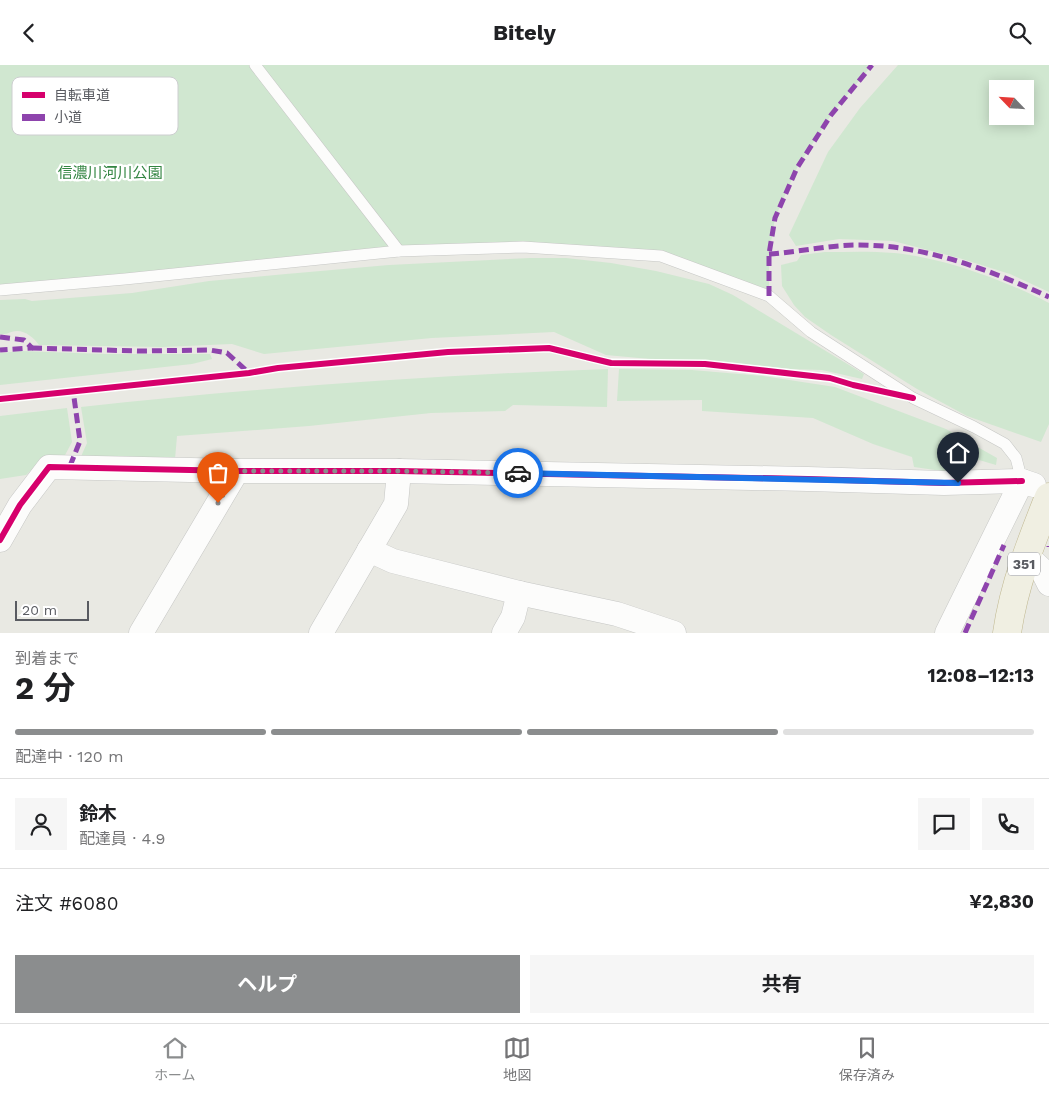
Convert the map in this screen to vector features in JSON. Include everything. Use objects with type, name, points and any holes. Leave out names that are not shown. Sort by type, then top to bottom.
[{"type":"highway","name":"351","points":[[1007,633],[1011,606],[1026,555],[1049,497]]},
{"type":"street","points":[[0,540],[10,504],[49,467],[237,471],[399,471],[944,483],[1022,481],[1049,492]]},
{"type":"street","points":[[141,633],[237,471]]},
{"type":"street","points":[[321,633],[396,504],[399,471]]},
{"type":"street","points":[[947,633],[1022,481]]},
{"type":"street","points":[[369,550],[393,561],[519,593],[617,614],[674,633]]},
{"type":"street","points":[[1026,555],[1042,570],[1049,584]]},
{"type":"street","points":[[504,633],[513,617],[519,593]]},
{"type":"lane","points":[[255,65],[399,251]]},
{"type":"lane","points":[[0,290],[399,251],[523,247],[661,256],[769,296],[811,332],[913,398],[974,427],[1005,445],[1016,459],[1022,481]]},
{"type":"green space","name":"信濃川河川公園","points":[[0,65],[872,65],[831,115],[797,168],[775,218],[769,254],[769,296],[661,256],[523,247],[399,251],[0,290]]},
{"type":"green space","points":[[898,65],[1049,65],[1049,292],[1010,274],[959,258],[893,241],[839,239],[796,246],[789,235],[828,152],[860,108]]},
{"type":"green space","points":[[825,252],[885,252],[932,259],[973,271],[1013,286],[1049,303],[1049,424],[1041,442],[967,416],[917,389],[805,317],[794,305],[782,286],[781,265],[797,261],[801,255]]},
{"type":"green space","points":[[566,258],[611,263],[656,271],[709,284],[733,295],[864,374],[862,379],[822,370],[606,355],[554,332],[432,338],[264,354],[232,344],[162,347],[39,345],[24,332],[17,331],[0,334],[0,300],[25,299],[32,301],[132,293],[209,281],[389,265]]},
{"type":"green space","points":[[21,351],[106,354],[210,354],[212,359],[192,364],[0,385],[0,353]]},
{"type":"green space","points":[[608,369],[607,407],[513,405],[505,411],[431,413],[309,426],[177,436],[175,459],[79,461],[87,443],[81,407],[344,383]]},
{"type":"green space","points":[[619,369],[692,370],[763,376],[835,387],[946,429],[997,458],[996,465],[962,455],[956,473],[914,467],[912,457],[873,444],[813,418],[702,411],[702,400],[617,401]]},
{"type":"green space","points":[[67,408],[72,442],[64,457],[42,460],[26,475],[0,479],[0,416]]},
{"type":"marked path","points":[[769,296],[769,254],[775,218],[797,168],[831,115],[872,65]]},
{"type":"marked path","points":[[769,254],[848,245],[908,249],[957,261],[1004,277],[1049,297]]},
{"type":"marked path","points":[[0,337],[24,340],[32,348],[0,350]]},
{"type":"marked path","points":[[32,348],[139,351],[210,350],[227,353],[249,373]]},
{"type":"marked path","points":[[70,466],[80,441],[73,390]]},
{"type":"marked path","points":[[965,633],[1004,545]]},
{"type":"cycle path","points":[[0,399],[249,373],[278,368],[448,352],[549,348],[611,363],[705,364],[830,378],[913,398]]},
{"type":"cycle path","points":[[0,540],[20,505],[49,467],[237,471],[399,471],[944,483],[1022,481]]},
{"type":"way so far","points":[[218,503],[237,471],[518,473]]},
{"type":"route","points":[[518,473],[958,483]]}]
